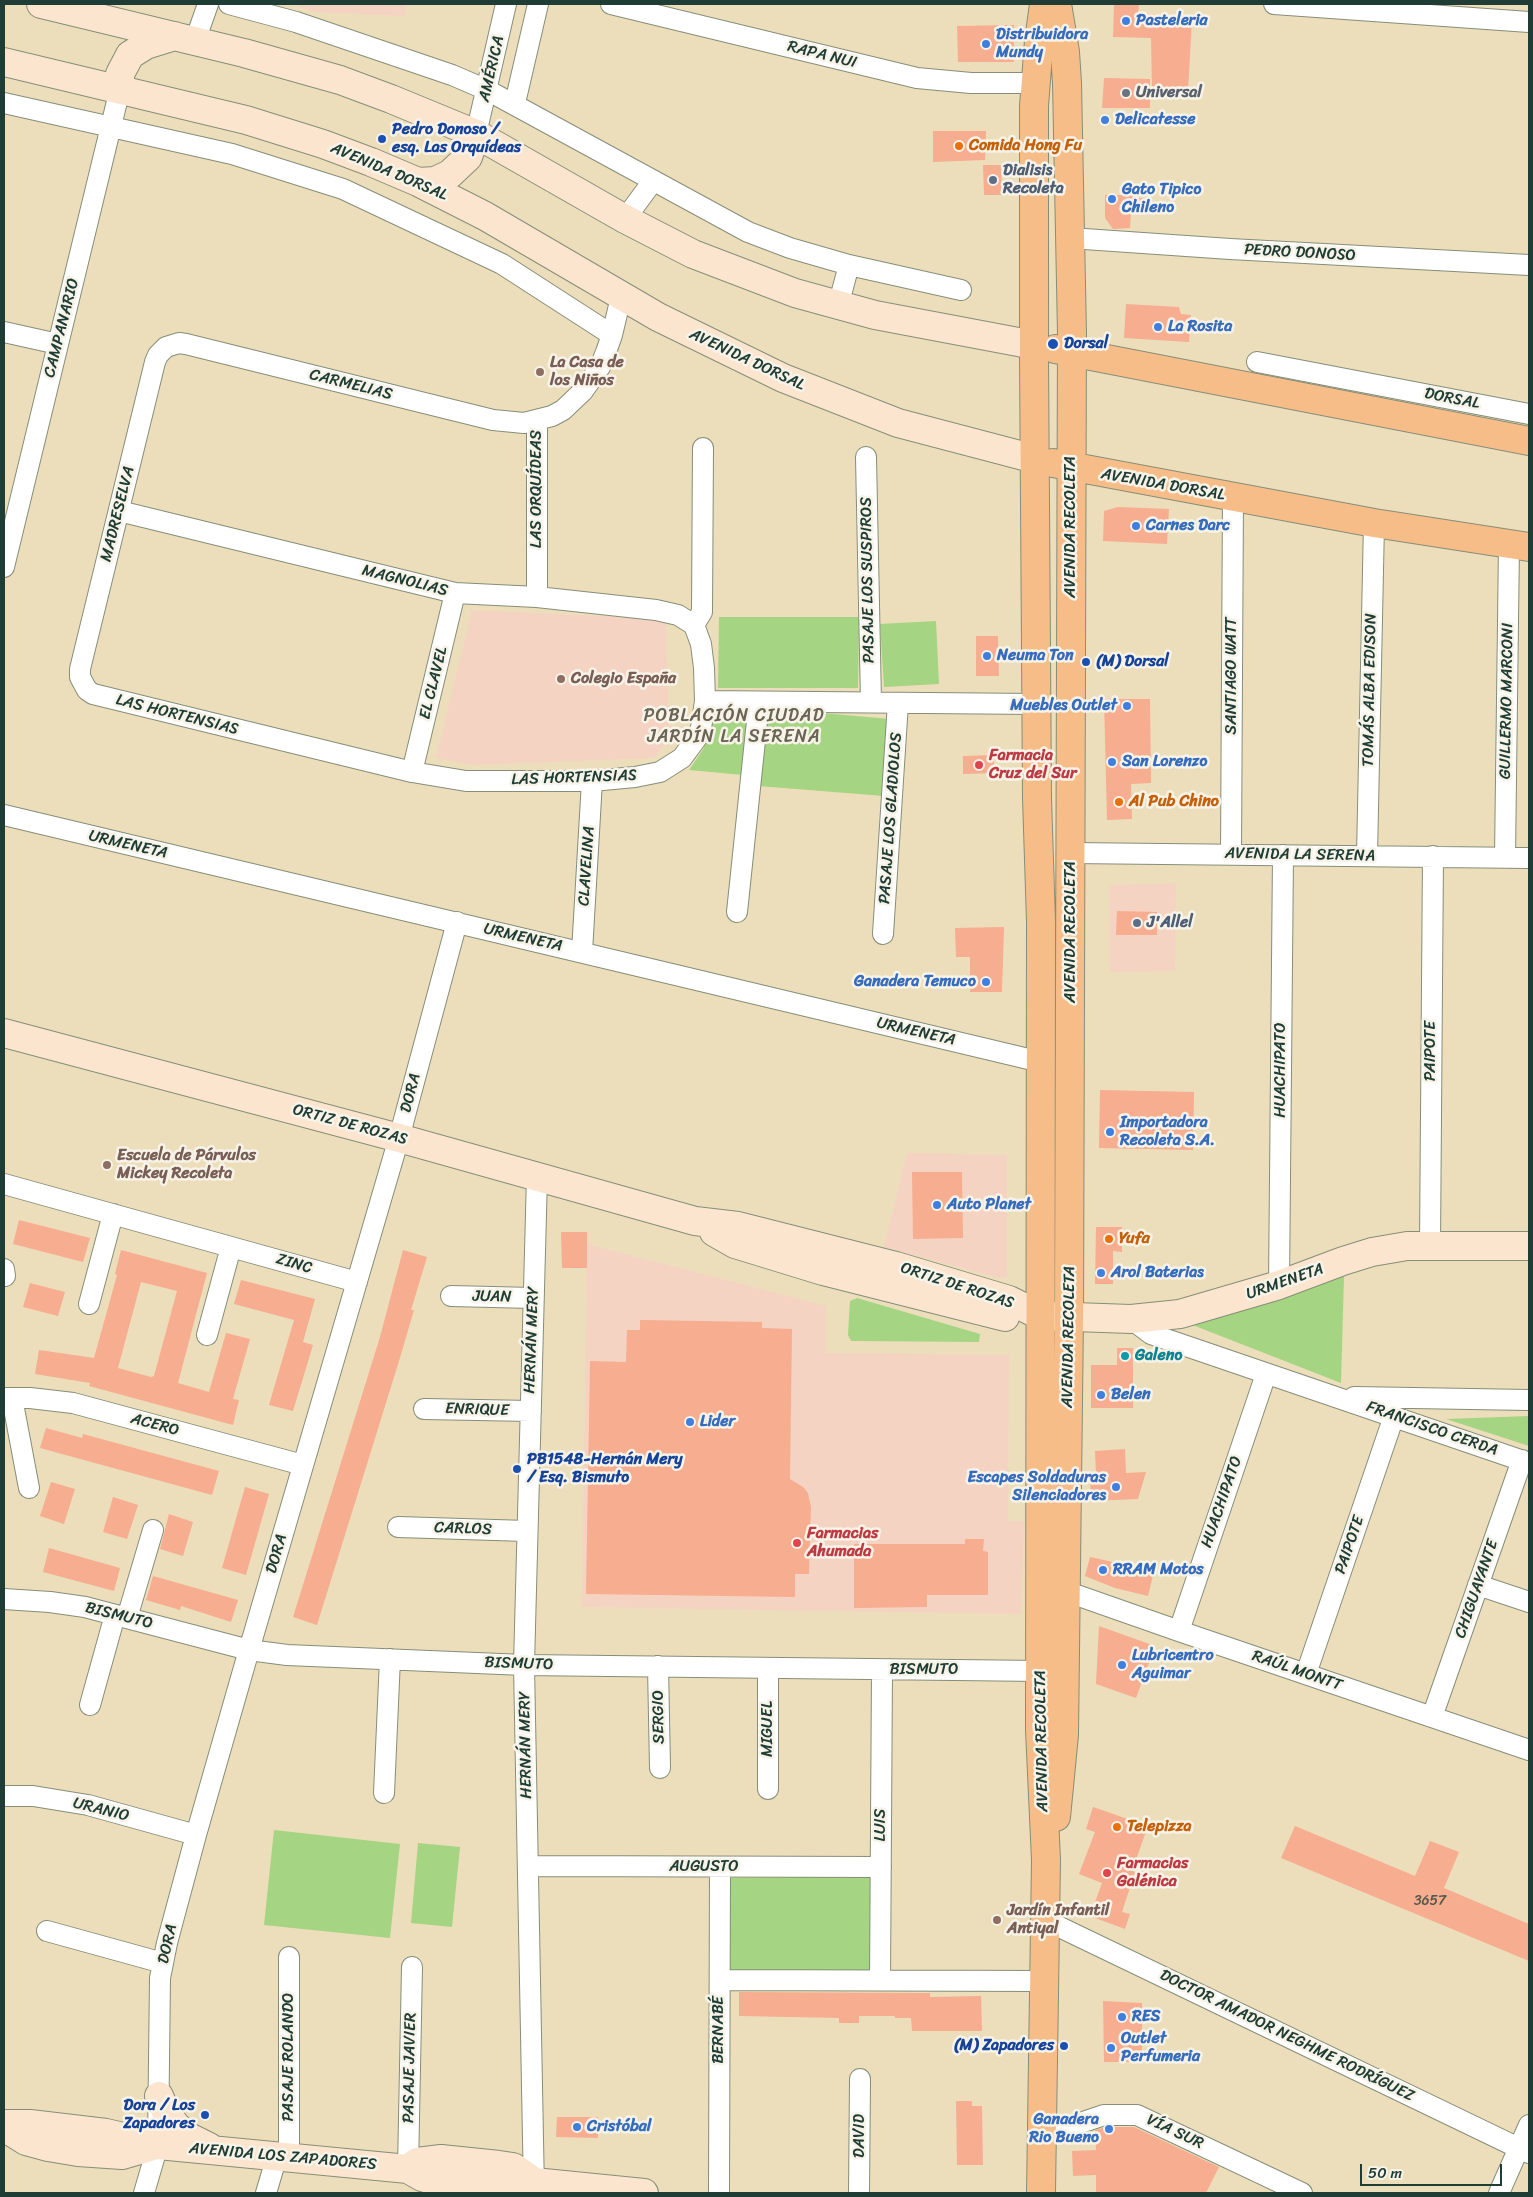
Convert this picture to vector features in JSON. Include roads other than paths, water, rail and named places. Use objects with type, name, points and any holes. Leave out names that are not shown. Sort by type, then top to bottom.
[{"type":"main road","points":[[41,4],[185,38],[340,80],[476,134],[625,219],[686,251],[795,293],[838,306],[933,327],[1072,352],[1529,441]]},
{"type":"main road","name":"AVENIDA RECOLETA","points":[[1040,2193],[1046,1860],[1041,1765],[1042,922],[1036,704],[1034,345],[1036,83],[1044,4]]},
{"type":"main road","name":"AVENIDA RECOLETA","points":[[1046,1860],[1057,1812],[1063,1761],[1069,1318],[1072,352],[1066,52],[1057,4]]},
{"type":"main road","points":[[120,90],[120,74],[130,55],[146,45],[185,38]]},
{"type":"main road","name":"AVENIDA DORSAL","points":[[4,62],[284,132],[371,162],[418,182],[484,216],[621,297],[741,359],[840,402],[898,423],[1072,468],[1374,524],[1519,545]]},
{"type":"main road","points":[[418,182],[435,180],[450,174],[468,157],[476,134]]},
{"type":"main road","points":[[1035,204],[1049,228],[1070,238]]},
{"type":"main road","name":"ORTIZ DE ROZAS","points":[[4,1033],[399,1138],[695,1221],[738,1226],[896,1266],[1009,1300],[1041,1316]]},
{"type":"main road","points":[[1041,1062],[1059,1072],[1070,1093]]},
{"type":"main road","name":"URMENETA","points":[[1041,1316],[1131,1319],[1180,1314],[1279,1286],[1343,1261],[1372,1252],[1407,1246],[1430,1245],[1529,1246]]},
{"type":"main road","points":[[159,2096],[166,2112],[176,2126],[188,2137],[203,2145],[220,2150]]},
{"type":"main road","name":"AVENIDA LOS ZAPADORES","points":[[4,2125],[26,2141],[78,2152],[122,2155],[158,2145],[283,2156],[417,2180],[499,2190],[534,2188],[644,2193]]},
{"type":"street","points":[[185,38],[208,4]]},
{"type":"street","points":[[229,4],[296,22],[452,75],[487,90],[748,232],[790,248],[849,265],[961,290]]},
{"type":"street","name":"AMÉRICA","points":[[476,134],[506,4]]},
{"type":"street","name":"AMÉRICA","points":[[515,104],[538,4]]},
{"type":"street","name":"RAPA NUI","points":[[611,4],[917,78],[961,82],[1036,83]]},
{"type":"street","points":[[1274,4],[1529,22]]},
{"type":"street","name":"CAMPANARIO","points":[[4,567],[120,90]]},
{"type":"street","points":[[4,102],[232,154],[343,189],[502,264],[612,335]]},
{"type":"street","points":[[625,219],[653,181]]},
{"type":"street","name":"PEDRO DONOSO","points":[[1070,238],[1240,250],[1529,265]]},
{"type":"street","points":[[838,306],[849,265]]},
{"type":"street","name":"LAS ORQUÍDEAS","points":[[537,597],[537,421],[563,410],[583,391],[600,367],[612,335],[621,297]]},
{"type":"street","points":[[4,332],[58,344]]},
{"type":"street","name":"CARMELIAS","points":[[166,347],[179,343],[186,344],[493,420],[524,423],[537,421]]},
{"type":"street","name":"MADRESELVA","points":[[83,684],[80,669],[155,362],[166,347]]},
{"type":"street","name":"DORSAL","points":[[1257,362],[1529,414]]},
{"type":"street","points":[[694,625],[702,612],[703,448]]},
{"type":"street","name":"PASAJE LOS SUSPIROS","points":[[866,457],[871,702]]},
{"type":"street","name":"SANTIAGO WATT","points":[[1231,854],[1233,497]]},
{"type":"street","name":"MAGNOLIAS","points":[[119,511],[455,594],[537,597],[656,610],[678,615],[694,625]]},
{"type":"street","name":"TOMÁS ALBA EDISON","points":[[1366,856],[1374,524]]},
{"type":"street","name":"GUILLERMO MARCONI","points":[[1506,857],[1519,545]]},
{"type":"street","name":"EL CLAVEL","points":[[412,772],[455,594]]},
{"type":"street","name":"LAS HORTENSIAS","points":[[83,684],[93,694],[412,772],[466,781],[592,781],[635,777],[660,772],[682,758],[696,739],[701,728],[705,701],[702,644],[694,625]]},
{"type":"street","points":[[705,701],[1036,704]]},
{"type":"street","points":[[737,912],[759,702]]},
{"type":"street","name":"PASAJE LOS GLADIOLOS","points":[[883,934],[898,703]]},
{"type":"street","name":"CLAVELINA","points":[[582,952],[592,781]]},
{"type":"street","name":"URMENETA","points":[[4,815],[1041,1062]]},
{"type":"street","name":"AVENIDA LA SERENA","points":[[1071,853],[1529,858]]},
{"type":"street","name":"HUACHIPATO","points":[[1279,1286],[1283,855]]},
{"type":"street","name":"PAIPOTE","points":[[1430,1245],[1432,856]]},
{"type":"street","name":"DORA","points":[[144,2193],[158,2145],[160,1998],[163,1963],[196,1835],[399,1138],[457,922]]},
{"type":"street","name":"HERNÁN MERY","points":[[534,2188],[524,1664],[537,1176]]},
{"type":"street","name":"ZINC","points":[[4,1184],[357,1282]]},
{"type":"street","points":[[89,1304],[112,1214]]},
{"type":"street","points":[[207,1335],[231,1247]]},
{"type":"street","name":"JUAN","points":[[451,1296],[534,1298]]},
{"type":"street","name":"FRANCISCO CERDA","points":[[1131,1319],[1151,1334],[1526,1461]]},
{"type":"street","name":"HUACHIPATO","points":[[1179,1631],[1266,1374]]},
{"type":"street","name":"FRANCISCO CERDA","points":[[1334,1396],[1529,1400]]},
{"type":"street","points":[[8,1398],[29,1488]]},
{"type":"street","name":"ACERO","points":[[8,1398],[48,1399],[91,1407],[303,1465]]},
{"type":"street","name":"ENRIQUE","points":[[424,1408],[530,1412]]},
{"type":"street","name":"PAIPOTE","points":[[1306,1674],[1394,1416]]},
{"type":"street","name":"CHIGUAYANTE","points":[[1432,1717],[1478,1585],[1526,1461]]},
{"type":"street","name":"CARLOS","points":[[398,1527],[527,1531]]},
{"type":"street","points":[[90,1705],[153,1530]]},
{"type":"street","points":[[1478,1585],[1529,1602]]},
{"type":"street","name":"RAÚL MONTT","points":[[1065,1591],[1529,1750]]},
{"type":"street","name":"BISMUTO","points":[[4,1599],[50,1602],[121,1616],[249,1650],[287,1655],[524,1664],[1041,1671]]},
{"type":"street","points":[[384,1793],[390,1659]]},
{"type":"street","name":"SERGIO","points":[[658,1666],[660,1768]]},
{"type":"street","name":"MIGUEL","points":[[768,1668],[768,1789]]},
{"type":"street","name":"LUIS","points":[[880,1980],[882,1670]]},
{"type":"street","name":"URANIO","points":[[4,1796],[33,1796],[88,1805],[196,1835]]},
{"type":"street","name":"AUGUSTO","points":[[528,1866],[881,1867]]},
{"type":"street","name":"BERNABÉ","points":[[719,2193],[720,1866]]},
{"type":"street","name":"DOCTOR AMADOR NEGHME RODRÍGUEZ","points":[[1045,1920],[1524,2150]]},
{"type":"street","points":[[47,1931],[163,1963]]},
{"type":"street","name":"PASAJE ROLANDO","points":[[266,2193],[283,2156],[288,1957]]},
{"type":"street","name":"PASAJE JAVIER","points":[[412,1967],[417,2180]]},
{"type":"street","points":[[720,1980],[1044,1981]]},
{"type":"street","name":"DAVID","points":[[859,2193],[860,2079]]},
{"type":"street","name":"VÍA SUR","points":[[1042,2136],[1104,2115],[1137,2115],[1302,2193]]},
{"type":"street","points":[[1499,2193],[1524,2150],[1529,2125]]},
{"type":"place","name":"Pasteleria","points":[[1126,21]]},
{"type":"place","name":"Distribuidora Mundy","points":[[986,44]]},
{"type":"place","name":"Universal","points":[[1126,93]]},
{"type":"place","name":"Delicatesse","points":[[1105,120]]},
{"type":"place","name":"Pedro Donoso / esq. Las Orquídeas","points":[[382,139]]},
{"type":"place","name":"Comida Hong Fu","points":[[959,146]]},
{"type":"place","name":"Dialisis Recoleta","points":[[993,180]]},
{"type":"place","name":"Gato Tipico Chileno","points":[[1112,199]]},
{"type":"place","name":"La Rosita","points":[[1158,327]]},
{"type":"place","name":"Dorsal","points":[[1053,344]]},
{"type":"place","name":"La Casa de los Niños","points":[[540,372]]},
{"type":"place","name":"Carnes Darc","points":[[1136,526]]},
{"type":"place","name":"Neuma Ton","points":[[987,656]]},
{"type":"place","name":"(M) Dorsal","points":[[1086,662]]},
{"type":"place","name":"Colegio España","points":[[561,679]]},
{"type":"place","name":"Muebles Outlet","points":[[1127,706]]},
{"type":"place","name":"San Lorenzo","points":[[1112,762]]},
{"type":"place","name":"Farmacia Cruz del Sur","points":[[979,765]]},
{"type":"place","name":"Al Pub Chino","points":[[1119,802]]},
{"type":"place","name":"J'Allel","points":[[1137,923]]},
{"type":"place","name":"Ganadera Temuco","points":[[986,982]]},
{"type":"place","name":"Importadora Recoleta S.A.","points":[[1110,1132]]},
{"type":"place","name":"Escuela de Párvulos Mickey Recoleta","points":[[107,1165]]},
{"type":"place","name":"Auto Planet","points":[[937,1205]]},
{"type":"place","name":"Yufa","points":[[1109,1239]]},
{"type":"place","name":"Arol Baterias","points":[[1101,1273]]},
{"type":"place","name":"Galeno","points":[[1125,1356]]},
{"type":"place","name":"Belen","points":[[1101,1395]]},
{"type":"place","name":"Lider","points":[[690,1422]]},
{"type":"place","name":"PB1548-Hernán Mery / Esq. Bismuto","points":[[517,1469]]},
{"type":"place","name":"Escapes Soldaduras Silenciadores","points":[[1116,1487]]},
{"type":"place","name":"Farmacias Ahumada","points":[[797,1543]]},
{"type":"place","name":"RRAM Motos","points":[[1103,1570]]},
{"type":"place","name":"Lubricentro Aguimar","points":[[1122,1665]]},
{"type":"place","name":"Telepizza","points":[[1117,1827]]},
{"type":"place","name":"Farmacias Galénica","points":[[1107,1873]]},
{"type":"place","name":"Jardín Infantil Antiyal","points":[[997,1920]]},
{"type":"place","name":"RES","points":[[1122,2017]]},
{"type":"place","name":"(M) Zapadores","points":[[1064,2046]]},
{"type":"place","name":"Outlet Perfumeria","points":[[1111,2048]]},
{"type":"place","name":"Dora / Los Zapadores","points":[[205,2115]]},
{"type":"place","name":"Cristóbal","points":[[577,2127]]},
{"type":"place","name":"Ganadera Rio Bueno","points":[[1109,2129]]},
{"type":"district","name":"POBLACIÓN CIUDAD JARDÍN LA SERENA","points":[[734,726]]}]
